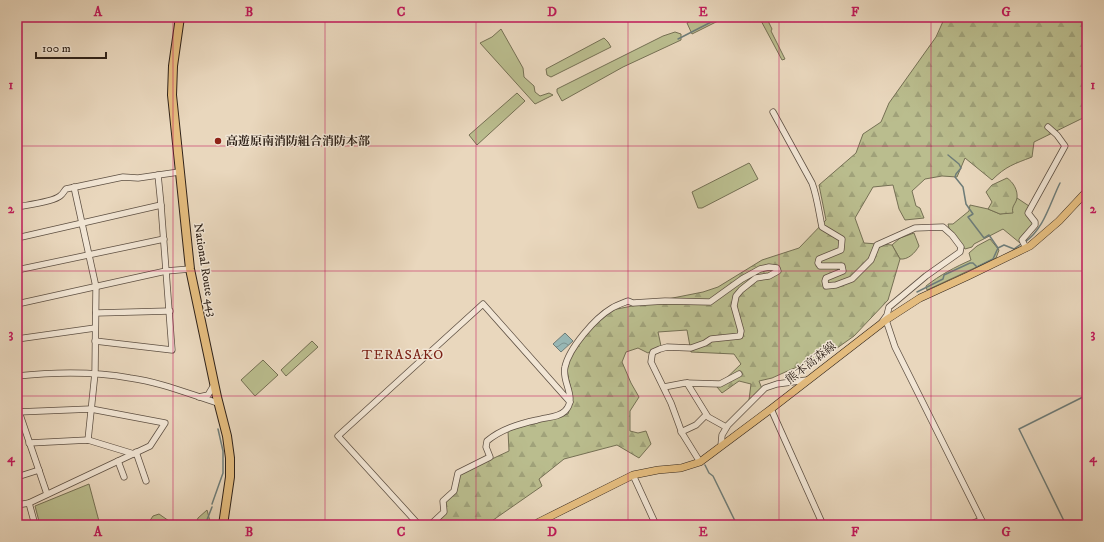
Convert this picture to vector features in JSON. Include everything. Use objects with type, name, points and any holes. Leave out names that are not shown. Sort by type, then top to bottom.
[{"type":"highway","name":"National Route 443","points":[[180,17],[173,66],[172,95],[190,269],[214,385],[227,436],[230,458],[230,477],[223,525]]},
{"type":"main road","name":"熊本高森線","points":[[535,525],[578,502],[633,476],[658,470],[681,468],[700,462],[884,321],[920,298],[1026,248],[1058,221],[1087,191]]},
{"type":"street","points":[[773,112],[812,183],[816,193],[816,200],[822,227],[842,239],[841,250],[819,259],[818,263],[820,266],[842,266],[843,271],[826,278],[826,286],[836,285],[852,279],[871,260],[878,245],[915,228],[943,227],[952,235],[961,247],[960,252],[926,276],[889,307],[884,321],[895,347],[982,522],[969,525]]},
{"type":"street","points":[[1026,248],[1022,240],[1035,225],[1035,222],[1028,213],[1066,146],[1048,127]]},
{"type":"street","points":[[17,207],[56,199],[62,195],[64,190],[123,177],[138,178],[179,172]]},
{"type":"street","points":[[95,341],[172,350],[158,175]]},
{"type":"street","points":[[74,188],[96,287],[95,373],[88,440]]},
{"type":"street","points":[[17,238],[161,205]]},
{"type":"street","points":[[17,261],[18,270],[164,239]]},
{"type":"street","points":[[430,525],[444,512],[443,501],[454,491],[458,473],[490,456],[486,447],[487,441],[492,436],[510,428],[538,419],[558,415],[566,410],[570,402],[570,393],[564,375],[564,367],[571,351],[587,330],[611,308],[628,301],[632,303],[665,301],[710,302],[742,279],[760,269],[769,267],[777,268],[778,271],[769,276],[756,278],[736,296],[734,306],[740,336],[710,339],[705,343],[691,348],[667,347],[653,352],[651,362],[664,387],[681,432],[700,462]]},
{"type":"street","points":[[17,304],[166,271],[190,269]]},
{"type":"street","points":[[419,525],[338,436],[483,304],[570,402]]},
{"type":"street","points":[[96,313],[170,311]]},
{"type":"street","points":[[17,339],[96,328]]},
{"type":"street","points":[[17,376],[41,373],[95,373],[131,378],[162,385],[218,403]]},
{"type":"street","points":[[664,387],[687,383],[720,384],[739,374]]},
{"type":"street","points":[[721,446],[722,435],[726,427],[766,388],[777,384],[807,380]]},
{"type":"street","points":[[687,383],[706,415],[726,427]]},
{"type":"street","points":[[199,397],[208,395],[214,385]]},
{"type":"street","points":[[17,505],[29,503],[150,446],[165,424],[91,409],[18,410],[47,494]]},
{"type":"street","points":[[770,409],[823,525]]},
{"type":"street","points":[[681,432],[696,425],[706,415]]},
{"type":"street","points":[[29,443],[88,440],[135,453]]},
{"type":"street","points":[[135,453],[146,481]]},
{"type":"street","points":[[118,461],[124,477]]},
{"type":"street","points":[[17,477],[38,470]]},
{"type":"street","points":[[633,476],[656,525]]},
{"type":"street","points":[[29,503],[35,525]]},
{"type":"green space","points":[[699,17],[726,17],[692,34],[687,23]]},
{"type":"green space","points":[[759,17],[766,17],[772,29],[771,31],[785,59],[782,60]]},
{"type":"green space","points":[[945,17],[1087,17],[1087,116],[1034,142],[1032,157],[1006,168],[992,180],[965,158],[957,177],[942,176],[925,179],[912,191],[916,206],[920,208],[924,218],[905,220],[899,209],[893,185],[873,187],[855,218],[864,243],[892,245],[900,259],[888,300],[854,336],[823,358],[772,378],[759,381],[762,389],[749,400],[751,384],[739,381],[722,393],[717,387],[741,364],[734,354],[691,352],[687,330],[658,332],[661,346],[648,353],[638,348],[626,352],[622,362],[639,397],[630,411],[630,431],[638,433],[646,431],[651,444],[639,458],[617,445],[564,459],[539,479],[542,486],[486,525],[435,525],[446,514],[445,502],[460,474],[509,451],[508,431],[568,414],[572,401],[567,366],[573,351],[589,330],[612,310],[703,292],[718,287],[762,260],[799,248],[826,220],[819,185],[856,153],[863,134],[881,122],[889,103],[936,37]]},
{"type":"green space","points":[[501,29],[523,68],[524,77],[534,86],[535,92],[540,96],[549,93],[553,95],[535,104],[480,43],[492,37]]},
{"type":"green space","points":[[675,32],[681,34],[681,40],[623,67],[562,101],[557,89],[663,36]]},
{"type":"green space","points":[[604,38],[611,47],[551,77],[547,75],[546,69]]},
{"type":"green space","points":[[517,93],[525,101],[477,145],[469,135]]},
{"type":"green space","points":[[749,163],[758,179],[702,208],[698,208],[692,192]]},
{"type":"green space","points":[[1007,178],[1015,186],[1017,198],[1013,213],[1000,214],[988,209],[992,202],[986,192],[992,185]]},
{"type":"green space","points":[[1017,198],[1029,206],[1026,214],[1032,220],[1033,225],[1020,243],[1003,229],[974,244],[972,247],[965,249],[949,228],[948,224],[953,224],[969,211],[970,205],[988,209],[1000,214],[1012,212],[1012,208]]},
{"type":"green space","points":[[914,233],[919,246],[911,256],[900,259],[892,245],[900,238]]},
{"type":"green space","points":[[990,239],[999,250],[996,258],[927,290],[926,286],[937,278],[953,268],[971,260],[969,253],[977,246]]},
{"type":"green space","points":[[312,341],[318,347],[286,376],[281,370]]},
{"type":"green space","points":[[263,360],[278,375],[255,396],[241,380]]},
{"type":"green space","points":[[89,484],[100,525],[40,525],[35,506]]},
{"type":"green space","points":[[207,510],[211,525],[195,525],[198,518]]},
{"type":"green space","points":[[159,514],[169,521],[168,525],[147,525],[153,516]]},
{"type":"water","points":[[565,333],[573,341],[561,352],[553,344]]},
{"type":"waterway","points":[[678,39],[721,17]]},
{"type":"waterway","points":[[948,155],[959,164],[961,168],[955,177],[963,187],[966,204],[973,214],[968,217],[984,238],[989,235],[998,248]]},
{"type":"waterway","points":[[1025,242],[1032,237],[1042,223],[1060,183]]},
{"type":"waterway","points":[[917,292],[943,279],[944,275],[970,263],[973,263],[977,267],[993,259],[998,248],[1004,245],[1014,249],[1021,244]]},
{"type":"waterway","points":[[1066,525],[1019,429],[1087,395]]},
{"type":"waterway","points":[[212,504],[223,473],[223,451],[218,429]]},
{"type":"waterway","points":[[705,465],[709,473],[713,476],[737,525]]},
{"type":"waterway","points":[[205,525],[212,507]]},
{"type":"place","name":"高遊原南消防組合消防本部","points":[[218,141]]},
{"type":"district","name":"TERASAKO","points":[[403,355]]}]
